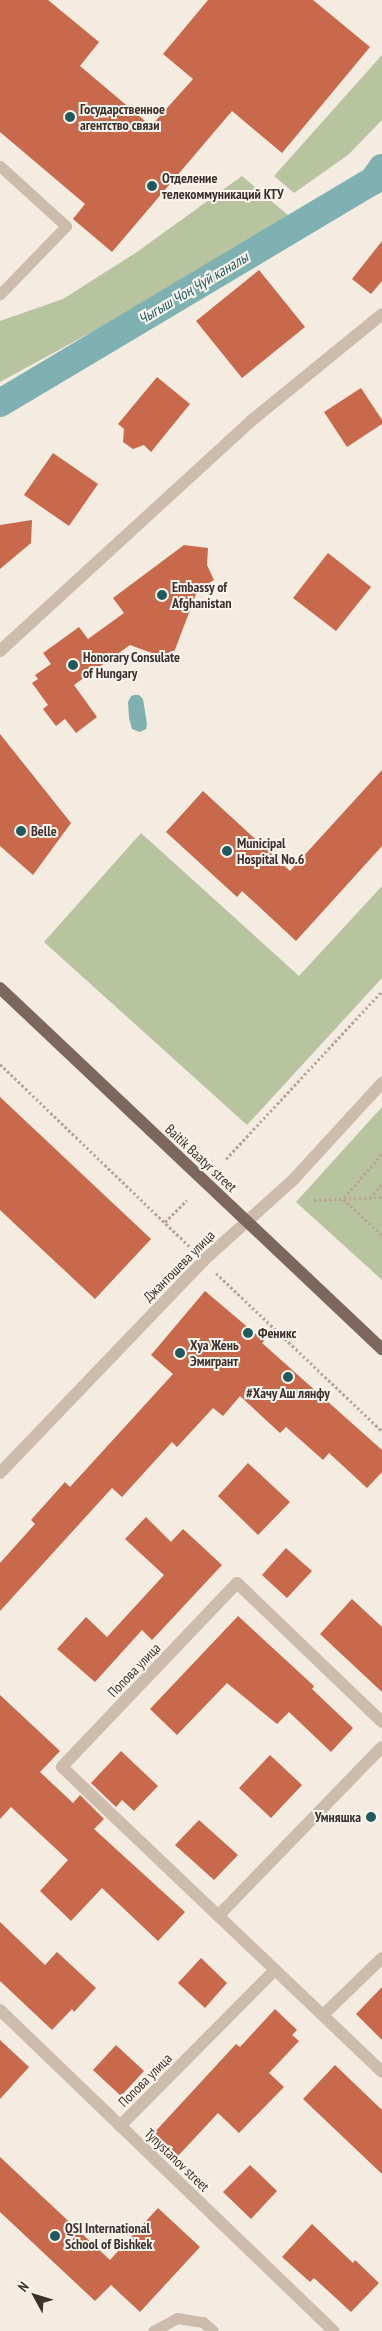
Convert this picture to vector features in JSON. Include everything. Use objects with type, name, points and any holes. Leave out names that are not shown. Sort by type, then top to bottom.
[{"type":"main road","name":"Baitik Baatyr street","points":[[0,988],[382,1348]]},
{"type":"street","points":[[0,651],[251,421],[382,314]]},
{"type":"street","name":"Джантошева улица","points":[[0,1473],[203,1261],[293,1180],[382,1083]]},
{"type":"street","name":"Попова улица","points":[[382,1722],[237,1583],[62,1767],[382,2072]]},
{"type":"street","points":[[218,1916],[382,1746]]},
{"type":"street","points":[[323,2015],[382,1958]]},
{"type":"street","name":"Попова улица","points":[[120,2126],[275,1970]]},
{"type":"street","name":"Tynystanov street","points":[[0,2010],[333,2331]]},
{"type":"lane","points":[[0,166],[66,226],[0,294]]},
{"type":"lane","points":[[153,2331],[177,2318],[203,2322],[213,2331]]},
{"type":"path","points":[[226,1159],[382,991]]},
{"type":"path","points":[[0,1064],[190,1247]]},
{"type":"path","points":[[343,1199],[382,1154]]},
{"type":"path","points":[[370,1198],[382,1184]]},
{"type":"path","points":[[314,1200],[382,1197]]},
{"type":"path","points":[[343,1199],[382,1235]]},
{"type":"path","points":[[165,1222],[187,1200]]},
{"type":"path","points":[[216,1273],[382,1431]]},
{"type":"green space","points":[[382,55],[382,120],[348,155],[294,193],[274,176]]},
{"type":"green space","points":[[242,176],[295,221],[0,382],[0,321],[63,299],[137,252]]},
{"type":"green space","points":[[141,833],[299,976],[382,886],[382,978],[247,1125],[44,942]]},
{"type":"green space","points":[[382,1107],[382,1280],[296,1202]]},
{"type":"water","points":[[139,695],[143,699],[147,724],[146,729],[140,732],[132,729],[129,718],[128,702],[131,696]]},
{"type":"building","points":[[0,0],[48,0],[99,42],[80,66],[151,126],[193,79],[163,54],[208,0],[313,0],[370,47],[282,153],[232,111],[112,252],[73,219],[85,204],[0,132]]},
{"type":"building","points":[[382,241],[382,281],[371,294],[352,279]]},
{"type":"building","points":[[259,270],[305,327],[242,378],[196,321]]},
{"type":"building","points":[[157,377],[190,404],[151,452],[144,445],[133,449],[123,442],[124,429],[118,424]]},
{"type":"building","points":[[361,388],[382,420],[382,424],[347,447],[324,412]]},
{"type":"building","points":[[53,453],[98,484],[69,526],[24,495]]},
{"type":"building","points":[[32,520],[31,543],[0,569],[0,525]]},
{"type":"building","points":[[184,545],[208,548],[207,565],[214,580],[198,589],[171,660],[130,645],[74,685],[97,717],[76,733],[65,719],[56,726],[43,709],[48,705],[32,683],[38,679],[35,675],[51,664],[43,653],[79,627],[88,639],[124,613],[113,598]]},
{"type":"building","points":[[328,553],[371,587],[336,631],[293,598]]},
{"type":"building","points":[[0,734],[71,823],[33,875],[0,846]]},
{"type":"building","name":"Municipal Hospital No.6","points":[[382,770],[382,846],[296,941],[242,891],[237,897],[166,832],[203,791],[290,871]]},
{"type":"building","points":[[0,1097],[151,1239],[95,1299],[0,1210]]},
{"type":"building","points":[[205,1291],[264,1341],[262,1343],[382,1450],[382,1472],[367,1488],[329,1453],[323,1460],[286,1427],[280,1433],[240,1396],[223,1416],[213,1408],[177,1447],[172,1442],[122,1497],[112,1488],[0,1611],[0,1563],[35,1524],[31,1520],[65,1482],[70,1487],[173,1374],[151,1355]]},
{"type":"building","points":[[248,1463],[290,1502],[258,1535],[218,1496]]},
{"type":"building","points":[[146,1517],[171,1542],[183,1529],[222,1565],[152,1640],[142,1630],[95,1682],[57,1649],[86,1617],[107,1637],[164,1575],[125,1539]]},
{"type":"building","points":[[286,1548],[312,1571],[287,1598],[262,1575]]},
{"type":"building","points":[[352,1599],[382,1627],[382,1692],[320,1634]]},
{"type":"building","points":[[238,1616],[314,1686],[312,1689],[353,1728],[331,1752],[289,1712],[277,1724],[227,1683],[177,1735],[150,1709]]},
{"type":"building","points":[[0,1695],[60,1751],[40,1772],[73,1803],[80,1795],[104,1819],[94,1829],[185,1912],[158,1941],[102,1888],[71,1921],[40,1891],[68,1860],[11,1807],[0,1819]]},
{"type":"building","points":[[121,1751],[158,1786],[134,1811],[122,1800],[116,1807],[91,1783]]},
{"type":"building","points":[[270,1755],[302,1785],[271,1818],[239,1788]]},
{"type":"building","points":[[199,1820],[238,1855],[214,1880],[175,1845]]},
{"type":"building","points":[[0,1922],[45,1965],[57,1952],[96,1988],[74,2012],[72,2009],[52,2030],[0,1981]]},
{"type":"building","points":[[201,1958],[227,1983],[205,2008],[178,1983]]},
{"type":"building","points":[[382,1987],[382,2040],[356,2014]]},
{"type":"building","points":[[275,2009],[297,2030],[292,2035],[299,2041],[269,2073],[284,2087],[239,2133],[218,2113],[177,2157],[153,2134],[236,2044],[240,2047]]},
{"type":"building","points":[[0,2040],[29,2067],[0,2099]]},
{"type":"building","points":[[116,2045],[144,2071],[121,2096],[93,2070]]},
{"type":"building","points":[[335,2065],[382,2110],[382,2174],[303,2099]]},
{"type":"building","points":[[0,2157],[110,2260],[158,2208],[200,2247],[140,2312],[111,2285],[95,2301],[0,2212]]},
{"type":"building","points":[[250,2165],[277,2191],[251,2219],[223,2192]]},
{"type":"building","points":[[312,2224],[353,2263],[355,2260],[379,2283],[351,2312],[314,2278],[310,2282],[282,2257]]},
{"type":"waterway","name":"Чыгыш Чоң Чүй каналы","points":[[0,403],[373,181],[382,168]]},
{"type":"place","name":"Государственное агентство связи","points":[[70,117]]},
{"type":"place","name":"Отделение телекоммуникаций КТУ","points":[[152,186]]},
{"type":"place","name":"Embassy of Afghanistan","points":[[162,595]]},
{"type":"place","name":"Honorary Consulate of Hungary","points":[[73,665]]},
{"type":"place","name":"Belle","points":[[21,831]]},
{"type":"place","name":"Municipal Hospital No.6","points":[[227,851]]},
{"type":"place","name":"Феникс","points":[[248,1333]]},
{"type":"place","name":"Хуа Жень Эмигрант","points":[[180,1353]]},
{"type":"place","name":"#Хачу Аш лянфу","points":[[288,1377]]},
{"type":"place","name":"Умняшка","points":[[371,1817]]},
{"type":"place","name":"QSI International School of Bishkek","points":[[55,2236]]}]
